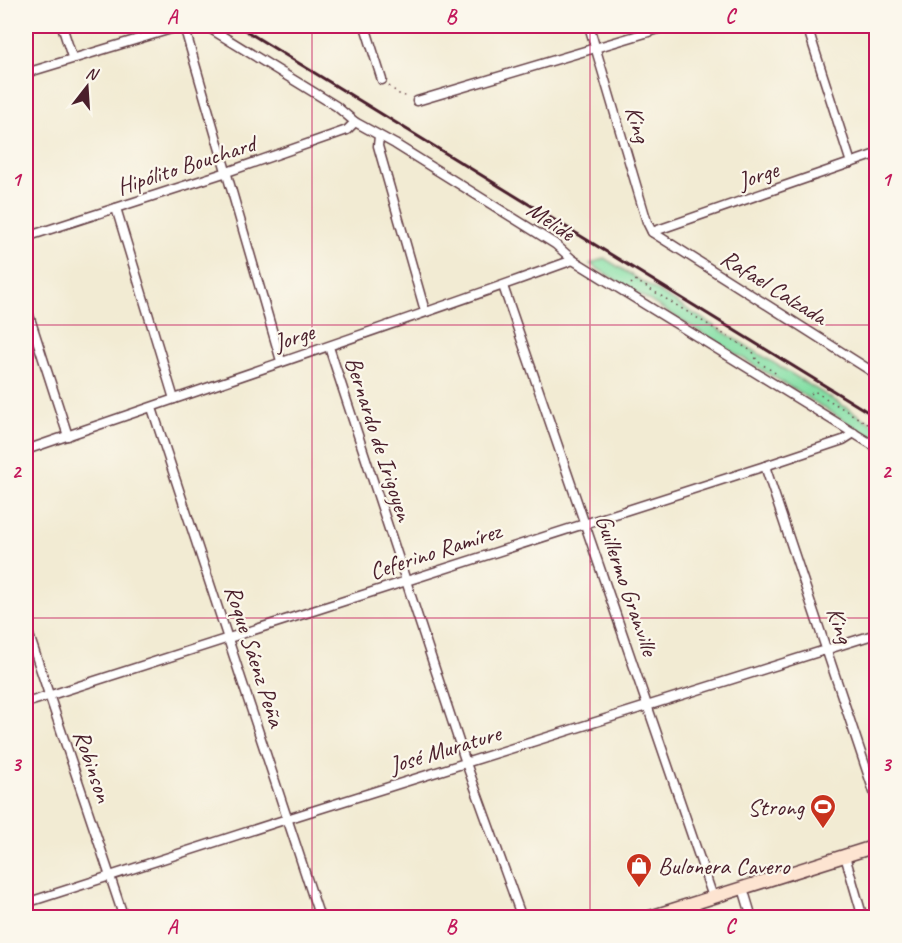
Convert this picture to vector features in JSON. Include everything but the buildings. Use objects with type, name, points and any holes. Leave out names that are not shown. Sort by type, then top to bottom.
[{"type":"main road","points":[[647,918],[876,846]]},
{"type":"street","points":[[62,26],[72,57]]},
{"type":"street","points":[[26,73],[72,57],[183,26],[281,361]]},
{"type":"street","name":"Melide","points":[[206,26],[336,106],[354,122],[555,244],[573,260],[876,447]]},
{"type":"street","points":[[365,26],[382,80]]},
{"type":"street","name":"King","points":[[589,26],[647,222],[652,232]]},
{"type":"street","points":[[417,101],[669,26]]},
{"type":"street","points":[[807,26],[851,163]]},
{"type":"street","name":"Hipólito Bouchard","points":[[26,237],[227,172],[346,130],[354,122]]},
{"type":"street","points":[[378,136],[378,146],[425,311]]},
{"type":"street","name":"Jorge","points":[[652,232],[876,154]]},
{"type":"street","points":[[116,208],[174,399]]},
{"type":"street","name":"Rafael Calzada","points":[[652,232],[876,374]]},
{"type":"street","name":"Jorge","points":[[26,450],[152,408],[281,361],[329,347],[573,260]]},
{"type":"street","name":"Guillermo Granville","points":[[503,285],[713,897]]},
{"type":"street","points":[[26,306],[68,436]]},
{"type":"street","name":"Bernardo de Irigoyen","points":[[329,347],[404,581],[522,918]]},
{"type":"street","name":"Roque Sáenz Peña","points":[[152,408],[230,639],[320,918]]},
{"type":"street","name":"Ceferino Ramírez","points":[[26,703],[765,466],[843,440],[854,433]]},
{"type":"street","name":"King","points":[[765,466],[876,798]]},
{"type":"street","name":"Robinson","points":[[26,626],[124,918]]},
{"type":"street","name":"José Murature","points":[[26,903],[876,634]]},
{"type":"street","points":[[845,856],[863,918]]},
{"type":"street","points":[[743,888],[752,918]]},
{"type":"path","points":[[382,80],[399,94],[417,101]]},
{"type":"path","points":[[631,285],[635,280],[753,352],[757,361],[783,378]]},
{"type":"path","points":[[810,395],[814,391],[876,429]]},
{"type":"green space","points":[[604,258],[876,426],[876,440],[590,264]]},
{"type":"railway","points":[[238,26],[876,417]]},
{"type":"place","name":"Strong","points":[[823,830]]},
{"type":"place","name":"Bulonera Cavero","points":[[639,889]]}]
